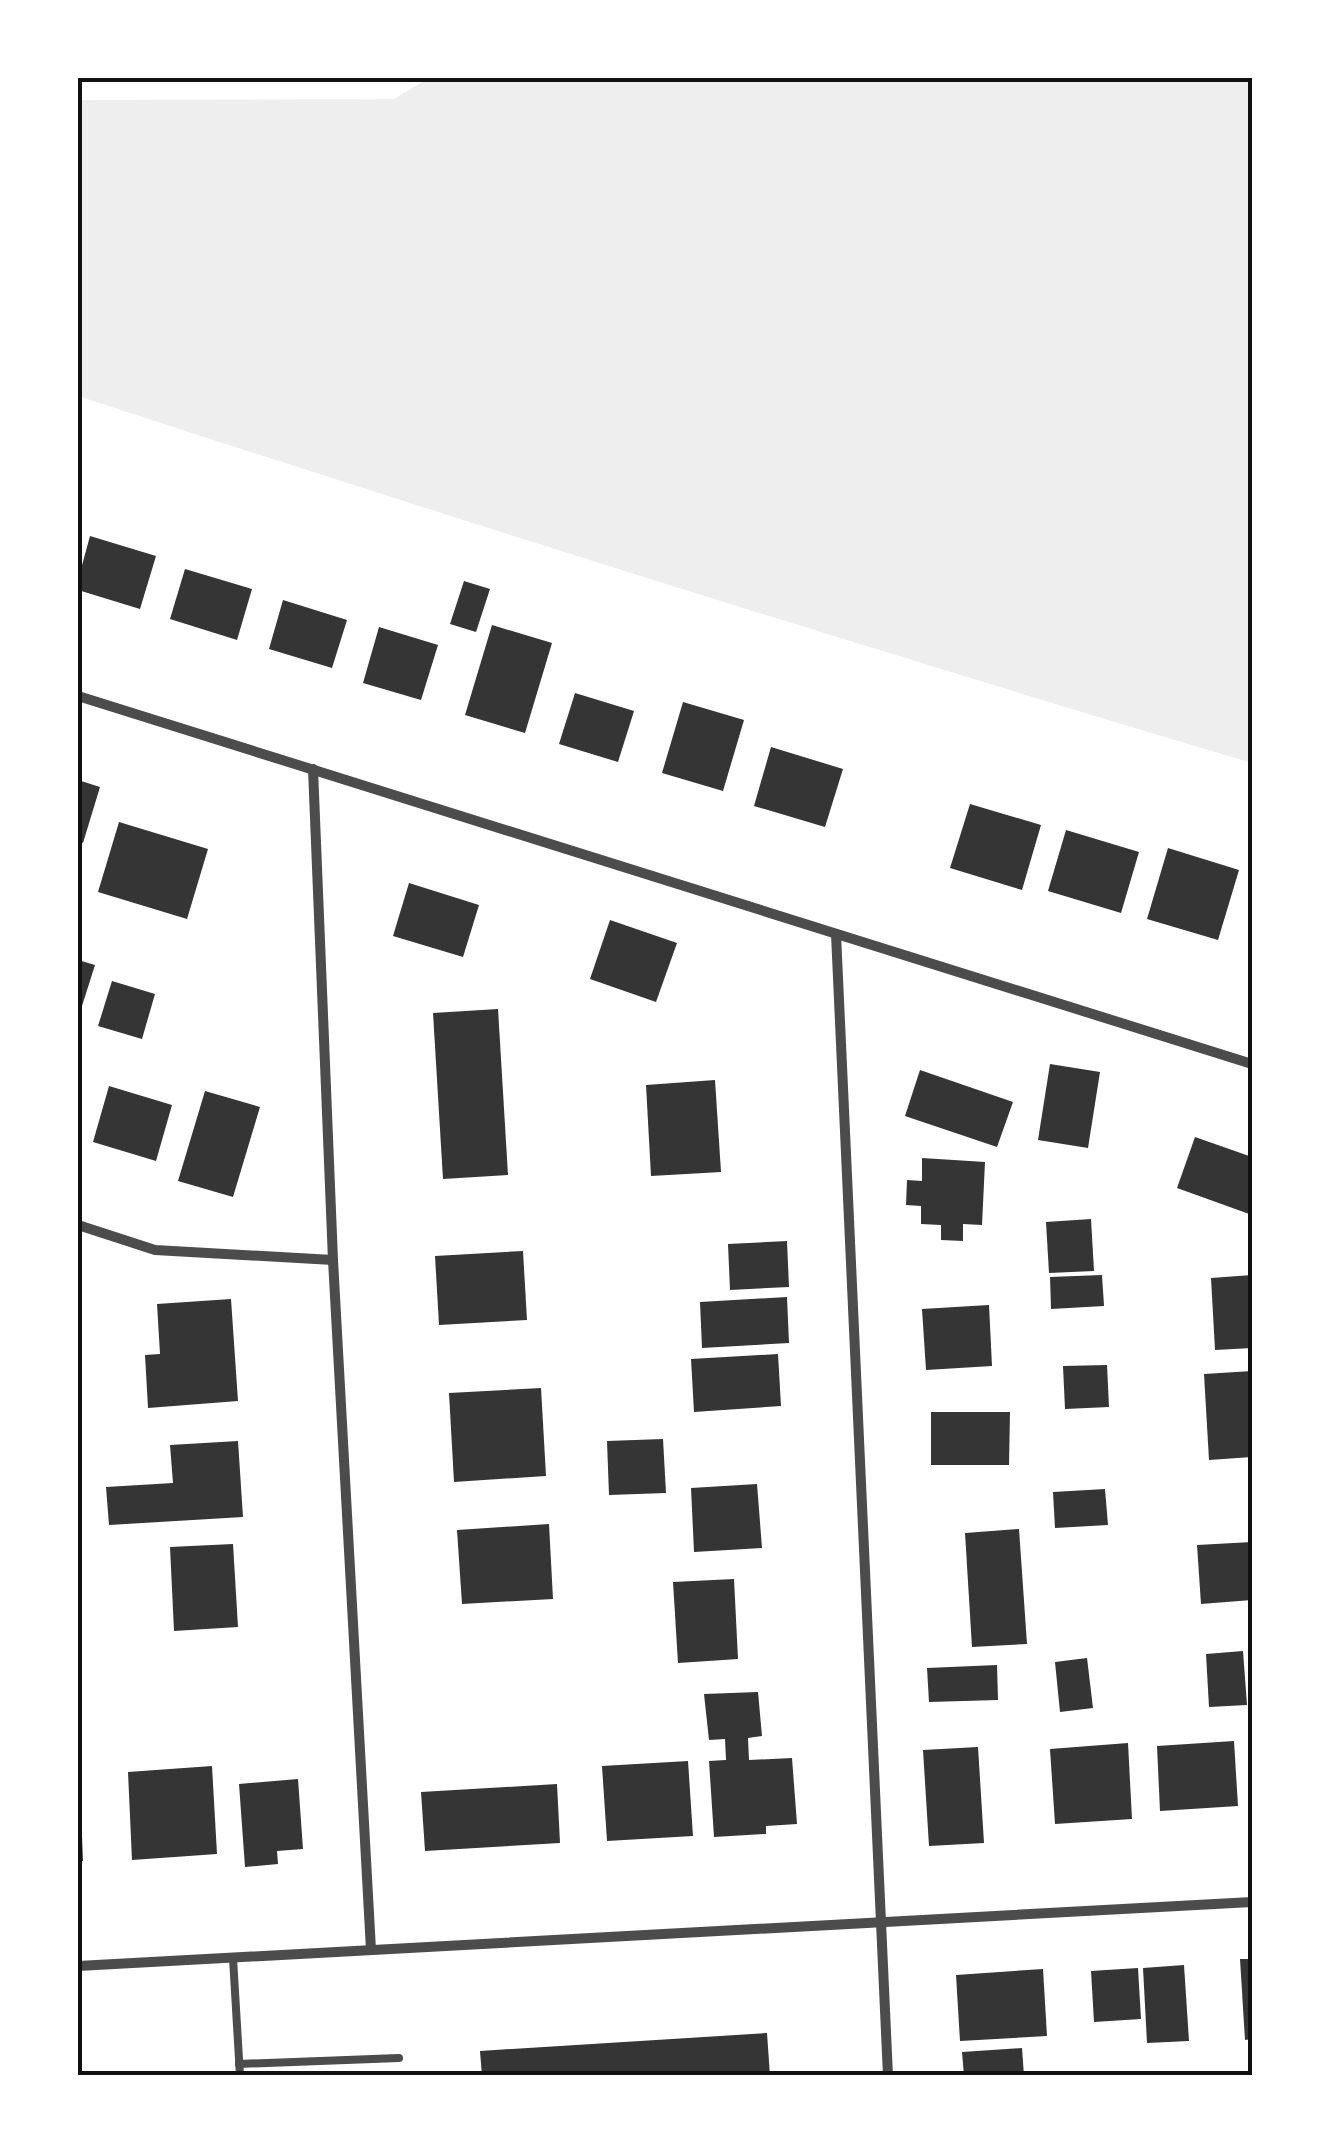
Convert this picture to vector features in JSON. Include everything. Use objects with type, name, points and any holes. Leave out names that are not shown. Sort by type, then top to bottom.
[{"type":"street","points":[[78,696],[1252,1064]]},
{"type":"street","points":[[313,769],[333,1260],[371,1950]]},
{"type":"street","points":[[836,934],[888,2076]]},
{"type":"street","points":[[78,1224],[155,1250],[333,1260]]},
{"type":"street","points":[[78,1966],[1252,1902]]},
{"type":"lane","points":[[233,1958],[240,2076]]},
{"type":"lane","points":[[239,2064],[399,2058]]},
{"type":"shaded area","points":[[429,78],[1252,78],[1252,763],[664,583],[78,396],[78,100],[394,99]]},
{"type":"building","points":[[90,536],[156,556],[140,609],[78,590]]},
{"type":"building","points":[[185,569],[252,589],[237,640],[170,619]]},
{"type":"building","points":[[464,581],[490,589],[476,632],[450,624]]},
{"type":"building","points":[[283,600],[347,620],[332,668],[269,649]]},
{"type":"building","points":[[492,625],[552,643],[525,733],[465,715]]},
{"type":"building","points":[[379,627],[438,645],[421,700],[363,683]]},
{"type":"building","points":[[575,693],[634,711],[618,762],[559,744]]},
{"type":"building","points":[[683,702],[744,720],[723,791],[662,773]]},
{"type":"building","points":[[771,747],[843,769],[825,827],[754,806]]},
{"type":"building","points":[[78,780],[100,787],[83,843],[78,841]]},
{"type":"building","points":[[970,804],[1041,825],[1022,890],[950,868]]},
{"type":"building","points":[[119,822],[208,849],[187,919],[98,892]]},
{"type":"building","points":[[1066,830],[1139,852],[1121,913],[1048,891]]},
{"type":"building","points":[[1168,848],[1239,870],[1218,940],[1147,919]]},
{"type":"building","points":[[409,883],[479,905],[463,957],[393,936]]},
{"type":"building","points":[[610,920],[677,943],[656,1002],[590,979]]},
{"type":"building","points":[[78,960],[95,965],[82,1006],[78,1004]]},
{"type":"building","points":[[112,981],[155,994],[142,1039],[98,1026]]},
{"type":"building","points":[[498,1009],[508,1175],[443,1179],[433,1013]]},
{"type":"building","points":[[1050,1064],[1100,1072],[1088,1148],[1038,1140]]},
{"type":"building","points":[[920,1070],[1013,1102],[997,1147],[905,1116]]},
{"type":"building","points":[[715,1080],[721,1172],[651,1176],[646,1085]]},
{"type":"building","points":[[109,1086],[172,1105],[156,1161],[93,1142]]},
{"type":"building","points":[[205,1091],[260,1107],[233,1197],[178,1181]]},
{"type":"building","points":[[1195,1137],[1252,1157],[1252,1215],[1177,1188]]},
{"type":"building","points":[[922,1158],[985,1162],[982,1225],[963,1224],[963,1241],[941,1240],[941,1225],[921,1224],[921,1206],[906,1205],[907,1180],[922,1181]]},
{"type":"building","points":[[1091,1219],[1094,1271],[1049,1273],[1046,1222]]},
{"type":"building","points":[[787,1241],[789,1287],[730,1290],[728,1244]]},
{"type":"building","points":[[523,1251],[527,1320],[439,1325],[435,1256]]},
{"type":"building","points":[[1102,1275],[1104,1306],[1051,1309],[1050,1277]]},
{"type":"building","points":[[1252,1275],[1252,1348],[1215,1350],[1211,1278]]},
{"type":"building","points":[[787,1297],[789,1343],[702,1348],[700,1302]]},
{"type":"building","points":[[231,1299],[238,1401],[148,1408],[145,1355],[160,1354],[157,1304]]},
{"type":"building","points":[[989,1305],[992,1366],[926,1370],[922,1309]]},
{"type":"building","points":[[778,1354],[781,1406],[694,1412],[691,1359]]},
{"type":"building","points":[[1107,1365],[1109,1407],[1065,1409],[1063,1366]]},
{"type":"building","points":[[1252,1371],[1252,1457],[1209,1460],[1204,1374]]},
{"type":"building","points":[[541,1388],[546,1476],[454,1482],[449,1393]]},
{"type":"building","points":[[931,1412],[1010,1412],[1009,1465],[931,1465]]},
{"type":"building","points":[[663,1439],[666,1493],[609,1495],[607,1441]]},
{"type":"building","points":[[238,1441],[243,1517],[109,1525],[106,1487],[173,1483],[170,1445]]},
{"type":"building","points":[[757,1484],[762,1548],[694,1552],[691,1488]]},
{"type":"building","points":[[1105,1489],[1108,1525],[1055,1528],[1053,1492]]},
{"type":"building","points":[[549,1524],[553,1599],[462,1604],[457,1530]]},
{"type":"building","points":[[1019,1529],[1027,1644],[972,1647],[965,1533]]},
{"type":"building","points":[[1252,1542],[1252,1600],[1201,1604],[1197,1545]]},
{"type":"building","points":[[233,1544],[238,1627],[174,1631],[170,1547]]},
{"type":"building","points":[[734,1579],[738,1659],[678,1663],[673,1582]]},
{"type":"building","points":[[1243,1651],[1247,1705],[1209,1707],[1206,1654]]},
{"type":"building","points":[[1087,1658],[1093,1708],[1060,1712],[1055,1662]]},
{"type":"building","points":[[997,1665],[998,1700],[929,1702],[927,1668]]},
{"type":"building","points":[[758,1692],[762,1736],[748,1738],[749,1760],[792,1758],[797,1824],[766,1826],[766,1834],[714,1837],[709,1761],[726,1760],[725,1739],[709,1740],[704,1694]]},
{"type":"building","points":[[1234,1741],[1238,1806],[1160,1811],[1157,1746]]},
{"type":"building","points":[[1128,1743],[1132,1819],[1055,1824],[1050,1749]]},
{"type":"building","points":[[978,1747],[984,1843],[929,1846],[923,1750]]},
{"type":"building","points":[[688,1761],[693,1836],[607,1841],[602,1766]]},
{"type":"building","points":[[212,1766],[217,1854],[132,1860],[128,1772]]},
{"type":"building","points":[[298,1779],[303,1849],[277,1851],[278,1864],[245,1867],[239,1784]]},
{"type":"building","points":[[557,1784],[560,1843],[425,1851],[421,1792]]},
{"type":"building","points":[[81,1811],[83,1861],[78,1861]]},
{"type":"building","points":[[1240,1959],[1252,1959],[1252,2039],[1245,2040]]},
{"type":"building","points":[[1184,1965],[1189,2041],[1147,2043],[1143,1968]]},
{"type":"building","points":[[1138,1968],[1141,2019],[1094,2022],[1091,1971]]},
{"type":"building","points":[[1043,1969],[1047,2036],[960,2041],[956,1975]]},
{"type":"building","points":[[767,2033],[770,2076],[482,2076],[480,2051]]},
{"type":"building","points":[[1022,2048],[1024,2076],[964,2076],[962,2052]]}]
